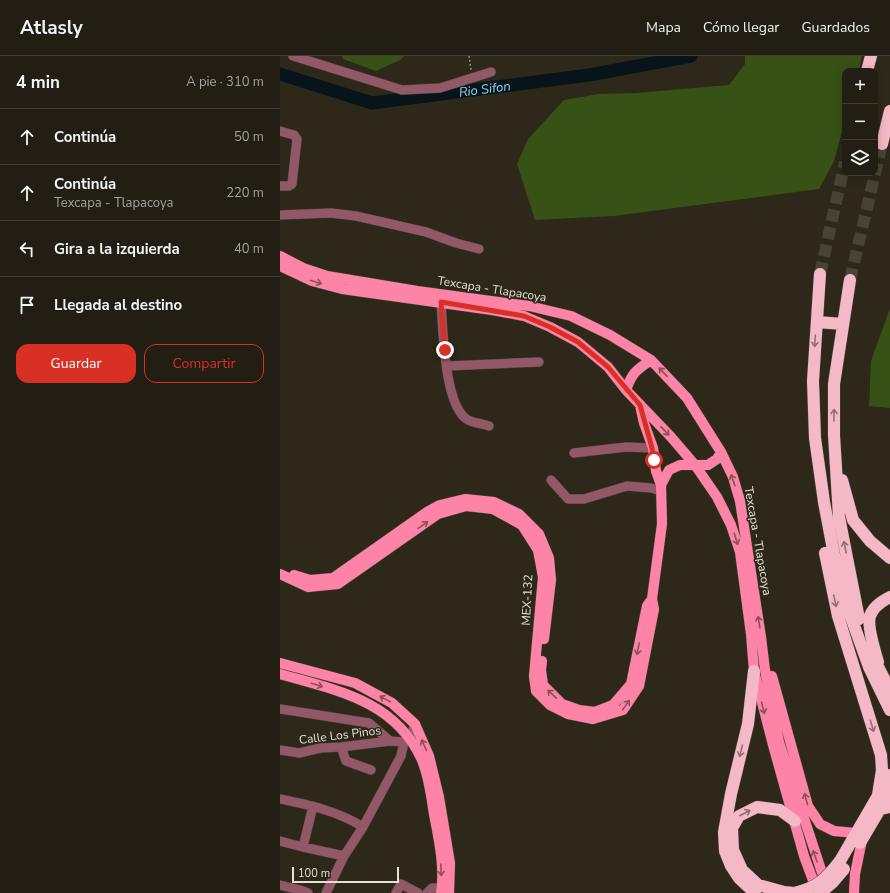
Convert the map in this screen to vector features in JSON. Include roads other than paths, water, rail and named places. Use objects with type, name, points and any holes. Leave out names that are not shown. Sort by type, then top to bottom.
[{"type":"highway","points":[[868,68],[871,56]]},
{"type":"highway","points":[[882,144],[890,112]]},
{"type":"highway","points":[[820,274],[812,381],[815,438],[830,535],[839,576],[859,641],[869,667],[890,710]]},
{"type":"highway","points":[[850,280],[834,384],[835,454],[839,517],[857,614],[869,649],[890,690]]},
{"type":"highway","points":[[816,322],[843,324]]},
{"type":"highway","points":[[815,438],[814,456],[821,535],[838,616],[881,755],[882,770],[878,795]]},
{"type":"highway","points":[[835,454],[854,520],[870,541],[890,558]]},
{"type":"highway","points":[[880,669],[870,630],[870,616],[880,602],[890,597]]},
{"type":"highway","points":[[754,671],[748,724],[731,794],[724,832],[725,851],[731,866],[739,878],[755,893]]},
{"type":"highway","points":[[819,893],[832,884],[859,836],[878,795],[890,775]]},
{"type":"highway","points":[[859,836],[885,808],[890,791]]},
{"type":"highway","points":[[795,821],[780,810],[757,807],[739,816],[732,828],[733,850],[742,870],[758,885],[794,893],[806,890],[818,884],[842,865]]},
{"type":"main road","name":"Texcapa - Tlapacoya","points":[[280,256],[303,268],[327,276],[417,291],[529,306],[571,316],[610,335],[651,360],[687,398],[722,452],[733,477],[740,501],[765,670],[779,742],[828,893]]},
{"type":"main road","name":"Texcapa - Tlapacoya","points":[[280,266],[312,281],[342,289],[441,302],[524,316],[550,327],[578,342],[608,367],[626,390],[671,437],[695,465],[717,497],[732,525],[740,552],[751,634],[754,671],[804,856],[819,893]]},
{"type":"main road","points":[[626,390],[631,376],[639,368],[651,360]]},
{"type":"main road","name":"MEX-132","points":[[280,574],[308,587],[338,584],[438,514],[466,506],[493,509],[522,525],[538,550],[544,577],[534,676],[536,691],[550,705],[568,714],[593,719],[623,710],[639,686],[654,609],[652,599],[662,524],[661,488],[640,405]]},
{"type":"main road","points":[[661,488],[669,470],[680,466],[708,465],[717,459],[722,452]]},
{"type":"main road","name":"MEX-132","points":[[280,568],[296,576],[310,580],[333,578],[427,512],[440,505],[465,499],[494,502],[519,514],[539,534],[549,558],[551,580],[541,670],[543,685],[562,704],[579,710],[595,712],[613,705],[631,684],[647,606],[652,599]]},
{"type":"main road","points":[[761,637],[808,806],[820,824],[834,831],[859,836],[854,893]]},
{"type":"main road","points":[[280,663],[355,683],[392,703],[415,724],[429,756],[439,797],[450,863],[444,891]]},
{"type":"main road","points":[[280,674],[352,696],[369,704],[394,721],[422,759],[429,781],[441,850],[444,891]]},
{"type":"street","points":[[293,56],[402,90],[440,88],[491,72]]},
{"type":"street","points":[[280,131],[294,135],[296,139],[292,184],[289,186],[280,186]]},
{"type":"street","points":[[280,215],[331,213],[356,216],[426,232],[456,243],[479,249]]},
{"type":"street","points":[[441,302],[447,366],[451,390],[460,413],[468,420],[489,426]]},
{"type":"street","points":[[447,366],[539,362]]},
{"type":"street","points":[[574,453],[626,447],[652,448]]},
{"type":"street","points":[[551,480],[568,499],[584,499],[627,486],[661,488]]},
{"type":"street","points":[[280,709],[369,723],[390,741]]},
{"type":"street","points":[[326,893],[344,856],[363,827],[401,756],[415,724]]},
{"type":"street","name":"Calle Los Pinos","points":[[280,750],[299,753],[321,748],[407,740]]},
{"type":"street","points":[[341,747],[346,761],[371,770]]},
{"type":"street","points":[[280,799],[313,806],[350,819],[363,827]]},
{"type":"street","points":[[303,847],[313,806]]},
{"type":"street","points":[[280,841],[344,856]]},
{"type":"street","points":[[396,893],[401,884],[418,893]]},
{"type":"street","points":[[280,885],[308,893]]},
{"type":"street","points":[[427,893],[432,888],[444,891]]},
{"type":"waterway","name":"Rio Sifon","points":[[280,74],[372,103],[589,75],[691,56]]},
{"type":"tunnel","points":[[850,280],[882,144]]},
{"type":"tunnel","points":[[820,274],[842,175]]}]
